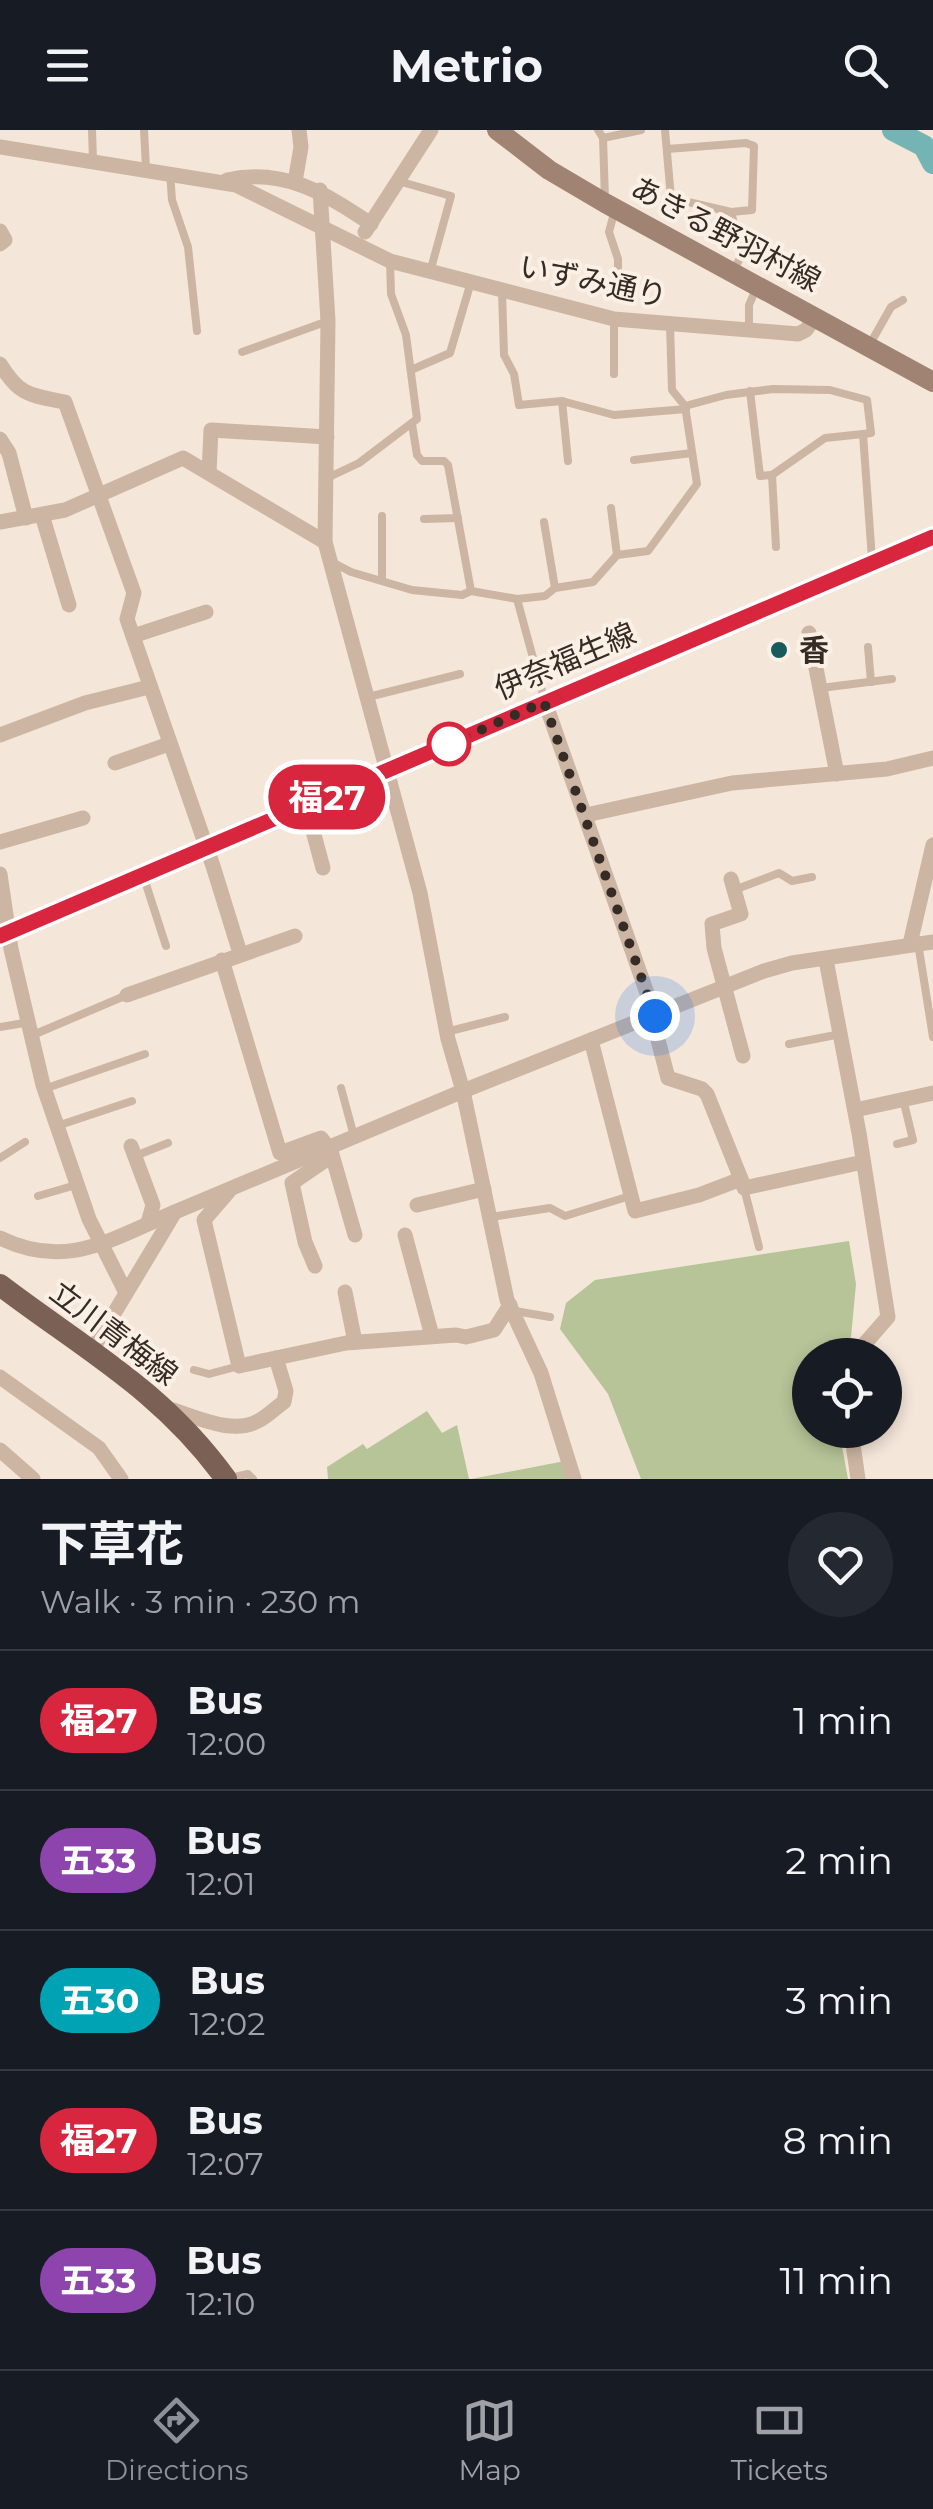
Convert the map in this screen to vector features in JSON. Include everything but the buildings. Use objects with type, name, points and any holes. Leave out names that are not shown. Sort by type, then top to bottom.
[{"type":"main road","name":"あきる野羽村線","points":[[497,130],[549,170],[610,206],[933,382]]},
{"type":"main road","name":"伊奈福生線","points":[[4,934],[933,537]]},
{"type":"main road","name":"立川青梅線","points":[[0,1285],[128,1375],[210,1456],[226,1479]]},
{"type":"street","points":[[295,182],[300,130]]},
{"type":"street","points":[[358,244],[432,130]]},
{"type":"street","points":[[0,147],[222,181],[243,176],[295,182],[320,190],[371,224]]},
{"type":"street","name":"いずみ通り","points":[[222,181],[249,189],[390,260],[614,319],[798,334],[816,316]]},
{"type":"street","points":[[320,190],[328,320],[325,542],[420,893],[446,1032],[512,1308],[541,1373],[574,1479]]},
{"type":"street","points":[[0,231],[5,240],[0,244]]},
{"type":"street","points":[[0,364],[25,394],[64,402],[134,593],[127,613],[133,636],[240,953]]},
{"type":"street","points":[[209,473],[211,430],[327,437]]},
{"type":"street","points":[[0,439],[9,453],[68,605]]},
{"type":"street","points":[[0,522],[101,496],[183,458],[325,542]]},
{"type":"street","points":[[133,636],[206,612]]},
{"type":"street","points":[[810,632],[837,774]]},
{"type":"street","points":[[0,736],[85,703],[149,687]]},
{"type":"street","points":[[544,702],[654,1016],[668,1078],[707,1094],[743,1183]]},
{"type":"street","points":[[115,763],[169,744]]},
{"type":"street","points":[[586,815],[732,783],[887,769],[933,758]]},
{"type":"street","points":[[306,805],[323,868]]},
{"type":"street","points":[[0,842],[83,818]]},
{"type":"street","points":[[0,1238],[20,1248],[49,1254],[102,1244],[463,1091],[725,987],[792,964],[920,943],[933,846]]},
{"type":"street","points":[[0,874],[4,934],[32,1028],[44,1089],[76,1185],[126,1293]]},
{"type":"street","points":[[733,884],[741,914],[712,924],[714,948],[744,1056]]},
{"type":"street","points":[[126,995],[294,936]]},
{"type":"street","points":[[222,960],[280,1153],[321,1138],[328,1147],[354,1235]]},
{"type":"street","points":[[826,960],[888,1317],[870,1338]]},
{"type":"street","points":[[591,1040],[635,1211],[743,1183],[864,1162]]},
{"type":"street","points":[[855,1110],[933,1093]]},
{"type":"street","points":[[315,1266],[305,1242],[292,1183],[327,1159],[328,1147]]},
{"type":"street","points":[[133,1151],[152,1205],[148,1224]]},
{"type":"street","points":[[232,1187],[204,1220],[240,1366],[355,1342],[432,1336],[466,1338],[494,1330],[512,1308]]},
{"type":"street","points":[[417,1204],[484,1189]]},
{"type":"street","points":[[92,1350],[176,1212]]},
{"type":"street","points":[[405,1235],[432,1336]]},
{"type":"street","points":[[345,1292],[355,1342]]},
{"type":"street","points":[[162,1407],[239,1428],[257,1422],[284,1402],[286,1390],[276,1358]]},
{"type":"street","points":[[0,1376],[99,1448],[120,1479]]},
{"type":"street","points":[[854,1448],[858,1479]]},
{"type":"street","points":[[0,1450],[33,1479]]},
{"type":"lane","points":[[92,130],[93,160]]},
{"type":"lane","points":[[144,130],[146,168]]},
{"type":"lane","points":[[618,294],[618,259],[609,232],[610,206],[600,134],[641,130]]},
{"type":"lane","points":[[665,130],[666,149],[672,198],[731,212],[752,210],[754,146],[746,143],[666,149]]},
{"type":"lane","points":[[170,172],[172,200],[188,247],[197,332]]},
{"type":"lane","points":[[398,181],[451,196],[430,272]]},
{"type":"lane","points":[[731,212],[742,254],[732,272]]},
{"type":"lane","points":[[326,478],[359,463],[417,419],[404,326],[391,294],[390,260]]},
{"type":"lane","points":[[412,370],[450,352],[472,282]]},
{"type":"lane","points":[[749,330],[749,305],[758,285]]},
{"type":"lane","points":[[502,290],[504,355],[514,374],[519,405],[562,402],[614,415],[686,408],[750,391],[830,390],[867,397],[871,433],[825,438],[772,475],[760,476],[750,391]]},
{"type":"lane","points":[[869,346],[891,308],[902,300]]},
{"type":"lane","points":[[614,319],[614,374]]},
{"type":"lane","points":[[242,352],[328,320]]},
{"type":"lane","points":[[330,561],[351,572],[412,590],[462,595],[472,591],[516,599],[545,596],[555,588],[593,582],[617,555],[648,552],[697,484],[686,408],[672,390],[670,325]]},
{"type":"lane","points":[[562,402],[568,461]]},
{"type":"lane","points":[[412,424],[416,455],[422,461],[448,464],[472,591]]},
{"type":"lane","points":[[862,434],[872,563]]},
{"type":"lane","points":[[634,460],[692,453]]},
{"type":"lane","points":[[772,475],[776,546]]},
{"type":"lane","points":[[611,508],[617,555]]},
{"type":"lane","points":[[382,516],[382,580]]},
{"type":"lane","points":[[424,518],[458,518]]},
{"type":"lane","points":[[544,522],[555,588]]},
{"type":"lane","points":[[516,599],[544,702]]},
{"type":"lane","points":[[868,647],[871,682]]},
{"type":"lane","points":[[368,697],[460,674]]},
{"type":"lane","points":[[822,688],[892,679]]},
{"type":"lane","points":[[733,884],[779,873],[792,880],[812,877]]},
{"type":"lane","points":[[143,876],[166,946]]},
{"type":"lane","points":[[920,943],[933,1037]]},
{"type":"lane","points":[[0,1027],[32,1028],[126,995]]},
{"type":"lane","points":[[446,1032],[505,1018]]},
{"type":"lane","points":[[789,1044],[841,1034]]},
{"type":"lane","points":[[44,1089],[145,1054]]},
{"type":"lane","points":[[341,1088],[354,1136]]},
{"type":"lane","points":[[896,1144],[913,1140],[903,1099]]},
{"type":"lane","points":[[57,1126],[132,1102]]},
{"type":"lane","points":[[0,1158],[24,1142]]},
{"type":"lane","points":[[133,1151],[168,1143]]},
{"type":"lane","points":[[743,1183],[759,1246]]},
{"type":"lane","points":[[38,1196],[76,1185]]},
{"type":"lane","points":[[491,1217],[550,1208],[565,1216],[630,1196]]},
{"type":"lane","points":[[512,1308],[550,1316]]},
{"type":"lane","points":[[194,1370],[209,1374],[240,1366]]},
{"type":"lane","points":[[226,1479],[248,1474],[252,1479]]},
{"type":"green space","points":[[849,1241],[856,1284],[851,1338],[792,1338],[792,1448],[842,1448],[848,1479],[641,1479],[608,1394],[560,1329],[566,1303],[595,1280]]},
{"type":"green space","points":[[427,1411],[442,1433],[457,1425],[469,1479],[328,1479],[327,1467],[363,1444],[367,1449]]},
{"type":"green space","points":[[565,1461],[570,1479],[471,1479]]},
{"type":"waterway","points":[[893,130],[924,146],[933,163]]},
{"type":"bus line","name":"福27","points":[[0,936],[933,537]]},
{"type":"place","name":"香","points":[[779,650]]},
{"type":"route","points":[[449,744],[544,702],[655,1016]]}]
